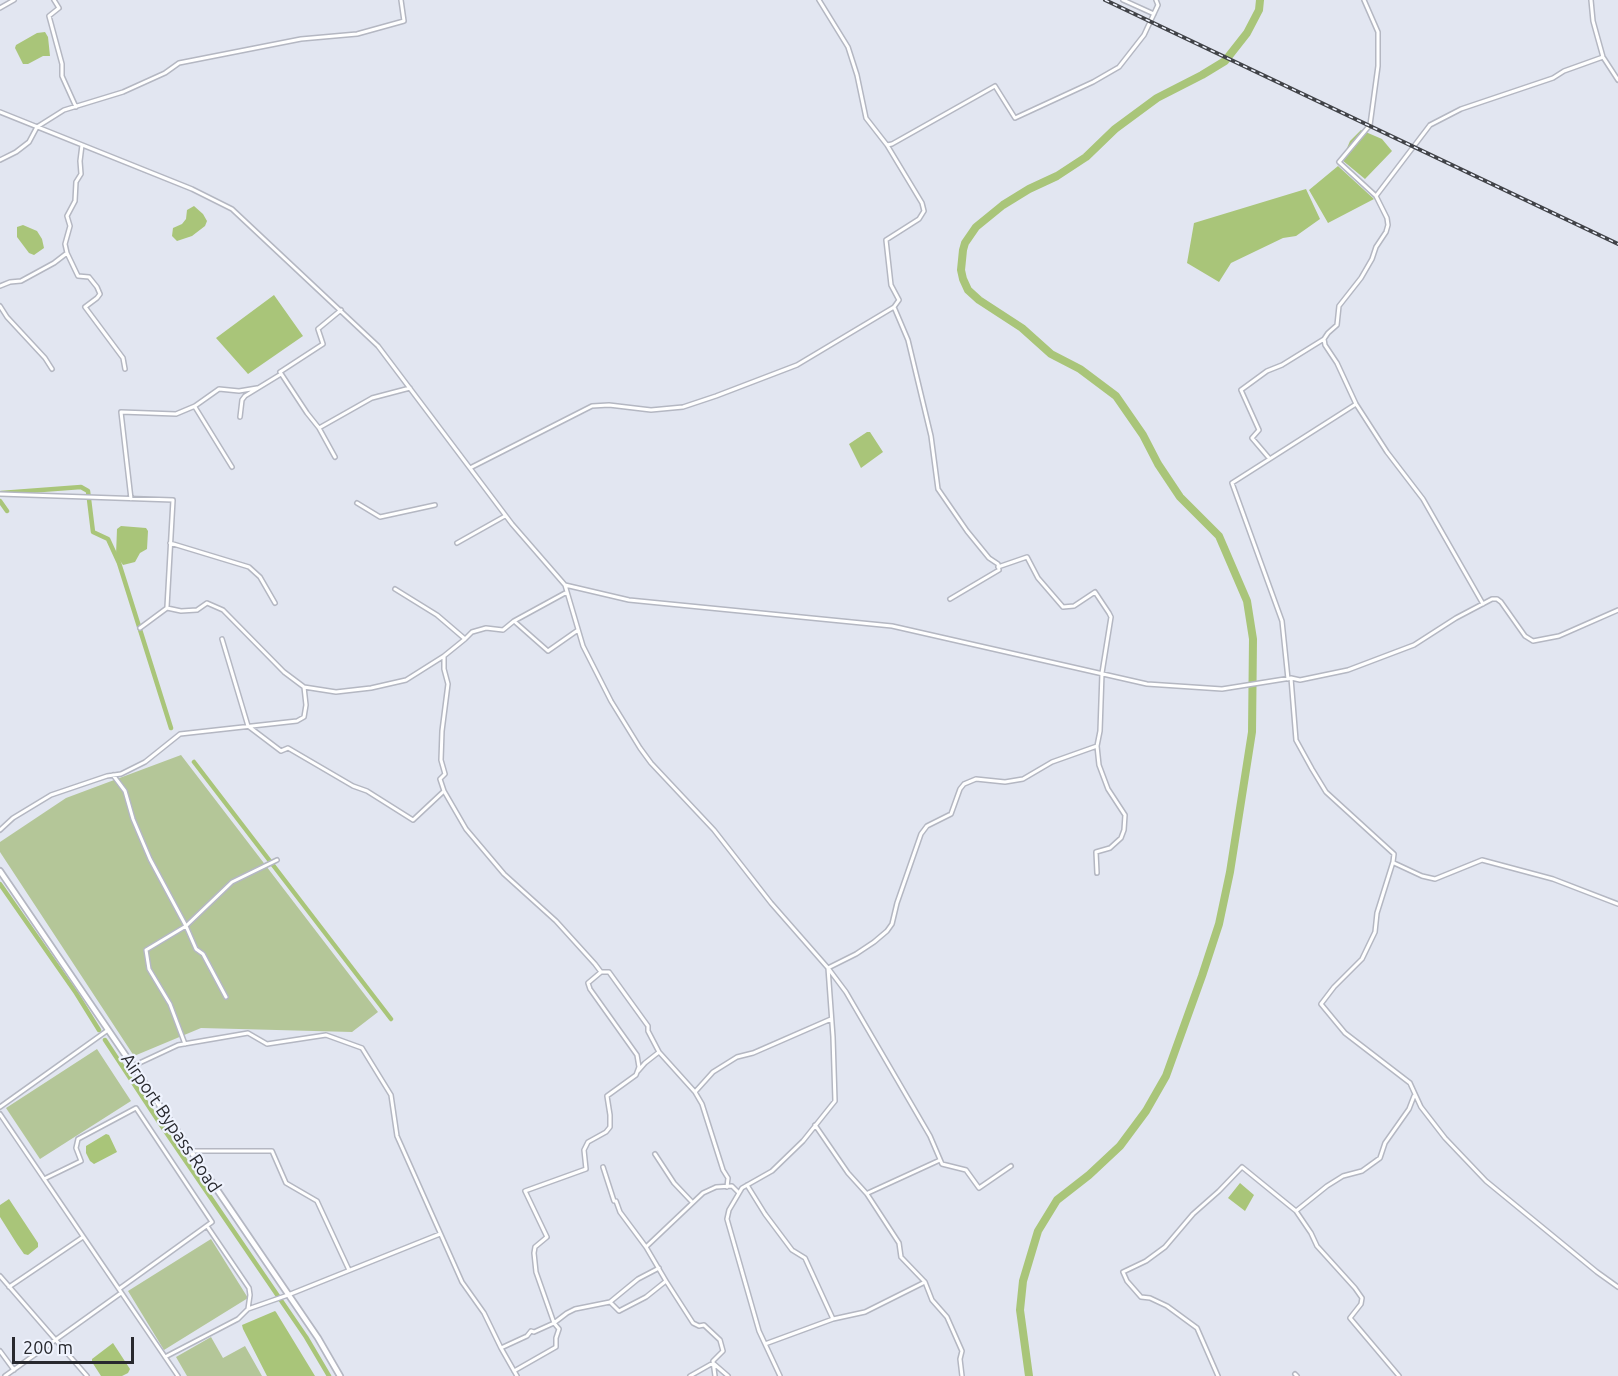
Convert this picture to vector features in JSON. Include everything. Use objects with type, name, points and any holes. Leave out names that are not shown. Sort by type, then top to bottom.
[{"type":"street","points":[[0,8],[14,0]]},
{"type":"street","points":[[54,0],[59,8],[49,16],[62,64],[62,76],[76,107]]},
{"type":"street","points":[[0,160],[29,142],[37,127],[64,110],[123,92],[165,73],[179,63],[301,39],[357,34],[404,21],[401,0]]},
{"type":"street","points":[[470,468],[592,406],[609,405],[651,410],[683,407],[716,396],[797,365],[894,307],[899,300],[891,285],[886,240],[919,219],[924,211],[887,145],[866,118],[848,46],[819,0]]},
{"type":"street","points":[[1123,0],[1154,14]]},
{"type":"street","points":[[887,145],[994,86],[1015,118],[1093,82],[1119,66],[1144,35],[1158,5],[1155,0]]},
{"type":"street","points":[[1269,458],[1252,438],[1259,430],[1241,390],[1267,371],[1282,365],[1324,339],[1337,325],[1339,306],[1361,278],[1386,232],[1387,218],[1376,196],[1339,162],[1370,125],[1378,66],[1378,32],[1365,0]]},
{"type":"street","points":[[1591,0],[1593,21],[1603,57],[1618,80]]},
{"type":"street","points":[[1376,196],[1430,125],[1461,109],[1553,78],[1564,71],[1603,57]]},
{"type":"street","points":[[0,112],[224,204],[342,310],[378,346],[506,516],[565,585],[583,646],[611,701],[651,763],[714,830],[771,903],[846,992],[930,1136],[942,1164],[966,1170],[980,1188],[1011,1166]]},
{"type":"street","points":[[82,146],[81,174],[76,182],[75,201],[68,216],[70,226],[65,244],[78,276],[88,277],[98,287],[100,294],[98,298],[85,307],[123,358],[125,369]]},
{"type":"street","points":[[0,286],[21,281],[67,253]]},
{"type":"street","points":[[0,306],[52,369]]},
{"type":"street","points":[[894,307],[908,340],[931,436],[938,489],[967,531],[989,558],[998,564],[999,570],[950,599]]},
{"type":"street","points":[[240,417],[242,400],[245,396],[323,344],[318,329],[342,310]]},
{"type":"street","points":[[1324,339],[1356,404],[1387,452],[1423,500],[1483,604]]},
{"type":"street","points":[[281,374],[319,428],[335,457]]},
{"type":"street","points":[[131,499],[121,412],[176,414],[195,406],[219,389],[239,391],[257,388]]},
{"type":"street","points":[[319,428],[372,398],[410,388]]},
{"type":"street","points":[[1356,404],[1232,483],[1282,621],[1296,740],[1326,792],[1394,854],[1394,862],[1377,913],[1375,932],[1362,959],[1334,987],[1321,1004],[1346,1033],[1410,1083],[1421,1107],[1445,1138],[1486,1181],[1618,1287]]},
{"type":"street","points":[[195,406],[232,467]]},
{"type":"street","points":[[0,494],[173,500],[167,608]]},
{"type":"street","points":[[357,503],[380,517],[435,505]]},
{"type":"street","points":[[457,543],[506,516]]},
{"type":"street","points":[[170,543],[249,567],[260,577],[275,603]]},
{"type":"street","points":[[998,567],[1027,557],[1038,578],[1063,607],[1074,606],[1093,593],[1097,594],[1111,617],[1102,674],[1100,731],[1097,746],[1099,765],[1108,789],[1125,815],[1121,838],[1110,848],[1096,852],[1097,873]]},
{"type":"street","points":[[565,585],[629,600],[892,626],[1147,684],[1222,689],[1289,679],[1300,680],[1348,670],[1414,645],[1455,618],[1492,599],[1497,599],[1525,636],[1533,641],[1550,640],[1618,610]]},
{"type":"street","points":[[395,589],[437,615],[465,639]]},
{"type":"street","points":[[140,628],[167,608],[197,610],[207,603],[223,610],[284,672],[304,687],[336,692],[371,688],[406,680],[444,656],[472,632],[486,628],[503,630],[514,621],[567,592]]},
{"type":"street","points":[[514,621],[548,651],[579,630]]},
{"type":"street","points":[[222,639],[248,726],[281,751],[288,748],[353,786],[367,791],[413,820],[444,790]]},
{"type":"street","points":[[444,656],[444,669],[448,684],[441,760],[445,774],[440,779],[444,790],[466,829],[497,867],[556,921],[601,972]]},
{"type":"street","points":[[0,830],[21,813],[51,795],[121,774],[146,762],[180,734],[297,721],[304,717],[306,705],[304,687]]},
{"type":"street","points":[[828,968],[856,954],[887,931],[892,924],[921,834],[927,826],[951,813],[964,784],[976,779],[1005,782],[1023,779],[1052,762],[1097,746]]},
{"type":"street","points":[[113,775],[125,791],[133,819],[150,859],[196,949],[203,954],[226,997]]},
{"type":"street","points":[[186,1044],[170,1004],[149,969],[146,950],[186,926],[232,882],[277,860]]},
{"type":"street","points":[[1394,862],[1422,876],[1435,879],[1482,860],[1552,879],[1618,904]]},
{"type":"street","name":"Airport Bypass Road","points":[[0,871],[333,1361],[340,1376]]},
{"type":"street","points":[[780,1376],[759,1331],[727,1219],[729,1210],[742,1188],[772,1171],[835,1101],[828,968]]},
{"type":"street","points":[[637,1072],[639,1067],[637,1055],[590,989],[588,983],[601,972],[609,972],[648,1026],[648,1031],[659,1052],[695,1092],[702,1104],[723,1170],[728,1178],[727,1187]]},
{"type":"street","points":[[695,1092],[713,1072],[736,1057],[753,1053],[832,1018]]},
{"type":"street","points":[[0,1107],[108,1030]]},
{"type":"street","points":[[133,1066],[178,1045],[248,1034],[267,1044],[326,1035],[362,1048],[391,1095],[397,1136],[462,1282],[484,1313],[517,1376]]},
{"type":"street","points":[[514,1371],[556,1347],[559,1329],[554,1323],[536,1272],[535,1247],[547,1237],[525,1191],[585,1169],[584,1150],[588,1142],[606,1132],[610,1127],[607,1096],[659,1052]]},
{"type":"street","points":[[1296,1211],[1327,1185],[1343,1176],[1355,1174],[1371,1166],[1380,1158],[1385,1143],[1409,1110],[1414,1094]]},
{"type":"street","points":[[5,1376],[212,1222],[136,1108],[78,1140],[76,1148],[81,1161],[44,1179]]},
{"type":"street","points":[[0,1114],[177,1376]]},
{"type":"street","points":[[815,1125],[848,1173],[867,1194],[899,1243],[901,1257],[925,1282],[932,1300],[947,1317],[962,1351],[960,1359],[962,1376]]},
{"type":"street","points":[[190,1151],[272,1152],[286,1183],[317,1201],[349,1270]]},
{"type":"street","points":[[655,1154],[674,1183],[693,1202]]},
{"type":"street","points":[[867,1194],[940,1160]]},
{"type":"street","points":[[603,1167],[620,1212],[646,1247],[693,1323],[699,1326],[704,1325],[720,1340],[723,1351],[713,1363],[690,1376]]},
{"type":"street","points":[[1218,1376],[1197,1329],[1167,1306],[1150,1298],[1141,1297],[1127,1281],[1123,1272],[1146,1262],[1165,1247],[1193,1214],[1242,1167],[1296,1211],[1317,1246],[1355,1288],[1362,1298],[1361,1304],[1350,1317],[1399,1376]]},
{"type":"street","points":[[747,1185],[792,1250],[805,1258],[833,1319]]},
{"type":"street","points":[[646,1247],[703,1193],[716,1187],[732,1186],[739,1193]]},
{"type":"street","points":[[207,1226],[249,1288],[248,1309]]},
{"type":"street","points":[[165,1358],[238,1319],[248,1309],[440,1234]]},
{"type":"street","points":[[9,1287],[83,1237]]},
{"type":"street","points":[[501,1348],[527,1336],[531,1331],[534,1332],[554,1323],[575,1309],[610,1302],[638,1280],[659,1268]]},
{"type":"street","points":[[0,1276],[87,1376]]},
{"type":"street","points":[[610,1302],[619,1311],[646,1296],[666,1281]]},
{"type":"street","points":[[765,1344],[833,1319],[865,1312],[925,1282]]},
{"type":"street","points":[[0,1351],[14,1370]]},
{"type":"street","points":[[713,1363],[715,1376]]},
{"type":"street","points":[[713,1363],[728,1376]]},
{"type":"shaded area","points":[[45,32],[48,37],[50,56],[43,56],[28,64],[23,64],[15,48],[16,45],[37,33]]},
{"type":"shaded area","points":[[1361,130],[1382,139],[1392,151],[1365,179],[1342,160],[1350,141]]},
{"type":"shaded area","points":[[1338,166],[1374,199],[1328,223],[1309,190]]},
{"type":"shaded area","points":[[1306,189],[1320,219],[1296,236],[1283,238],[1231,263],[1219,282],[1187,263],[1194,223]]},
{"type":"shaded area","points":[[194,206],[207,221],[205,226],[192,236],[177,241],[172,236],[173,228],[182,224],[186,219],[187,210]]},
{"type":"shaded area","points":[[23,225],[37,231],[42,239],[44,248],[34,255],[29,253],[17,237],[17,227]]},
{"type":"shaded area","points":[[274,295],[303,336],[248,374],[216,338]]},
{"type":"shaded area","points":[[870,432],[883,452],[861,468],[849,444]]},
{"type":"shaded area","points":[[121,526],[146,528],[148,531],[147,549],[140,553],[135,562],[123,565],[116,555],[117,529]]},
{"type":"shaded area","points":[[181,755],[378,1012],[352,1032],[201,1028],[134,1056],[0,852],[0,842],[66,798]]},
{"type":"shaded area","points":[[97,1049],[131,1101],[40,1159],[6,1108]]},
{"type":"shaded area","points":[[106,1134],[109,1135],[117,1152],[94,1164],[86,1153],[86,1146]]},
{"type":"shaded area","points":[[1240,1183],[1254,1195],[1245,1211],[1228,1198]]},
{"type":"shaded area","points":[[9,1199],[38,1243],[38,1247],[28,1255],[24,1254],[0,1217],[0,1205]]},
{"type":"shaded area","points":[[211,1239],[248,1298],[164,1350],[128,1291]]},
{"type":"shaded area","points":[[275,1311],[315,1376],[267,1376],[242,1325]]},
{"type":"shaded area","points":[[211,1337],[223,1358],[245,1346],[262,1376],[187,1376],[176,1357]]},
{"type":"shaded area","points":[[113,1343],[130,1369],[122,1376],[101,1376],[92,1359]]},
{"type":"waterway","points":[[1029,1376],[1020,1310],[1023,1281],[1038,1231],[1057,1200],[1089,1175],[1120,1146],[1146,1111],[1166,1076],[1219,924],[1230,872],[1252,732],[1253,639],[1247,601],[1219,536],[1180,497],[1158,464],[1143,435],[1116,396],[1080,369],[1051,354],[1022,328],[979,300],[968,290],[961,270],[963,250],[976,227],[1003,205],[1057,176],[1086,157],[1115,129],[1157,98],[1225,61],[1247,33],[1259,10],[1260,0]]},
{"type":"waterway","points":[[1,493],[81,487],[88,491],[93,532],[108,539],[119,563],[171,728]]},
{"type":"waterway","points":[[0,501],[7,511]]},
{"type":"waterway","points":[[194,762],[391,1019]]},
{"type":"waterway","points":[[0,884],[99,1030]]},
{"type":"waterway","points":[[105,1040],[306,1337],[329,1376]]},
{"type":"railway","points":[[1105,0],[1618,244]]}]
